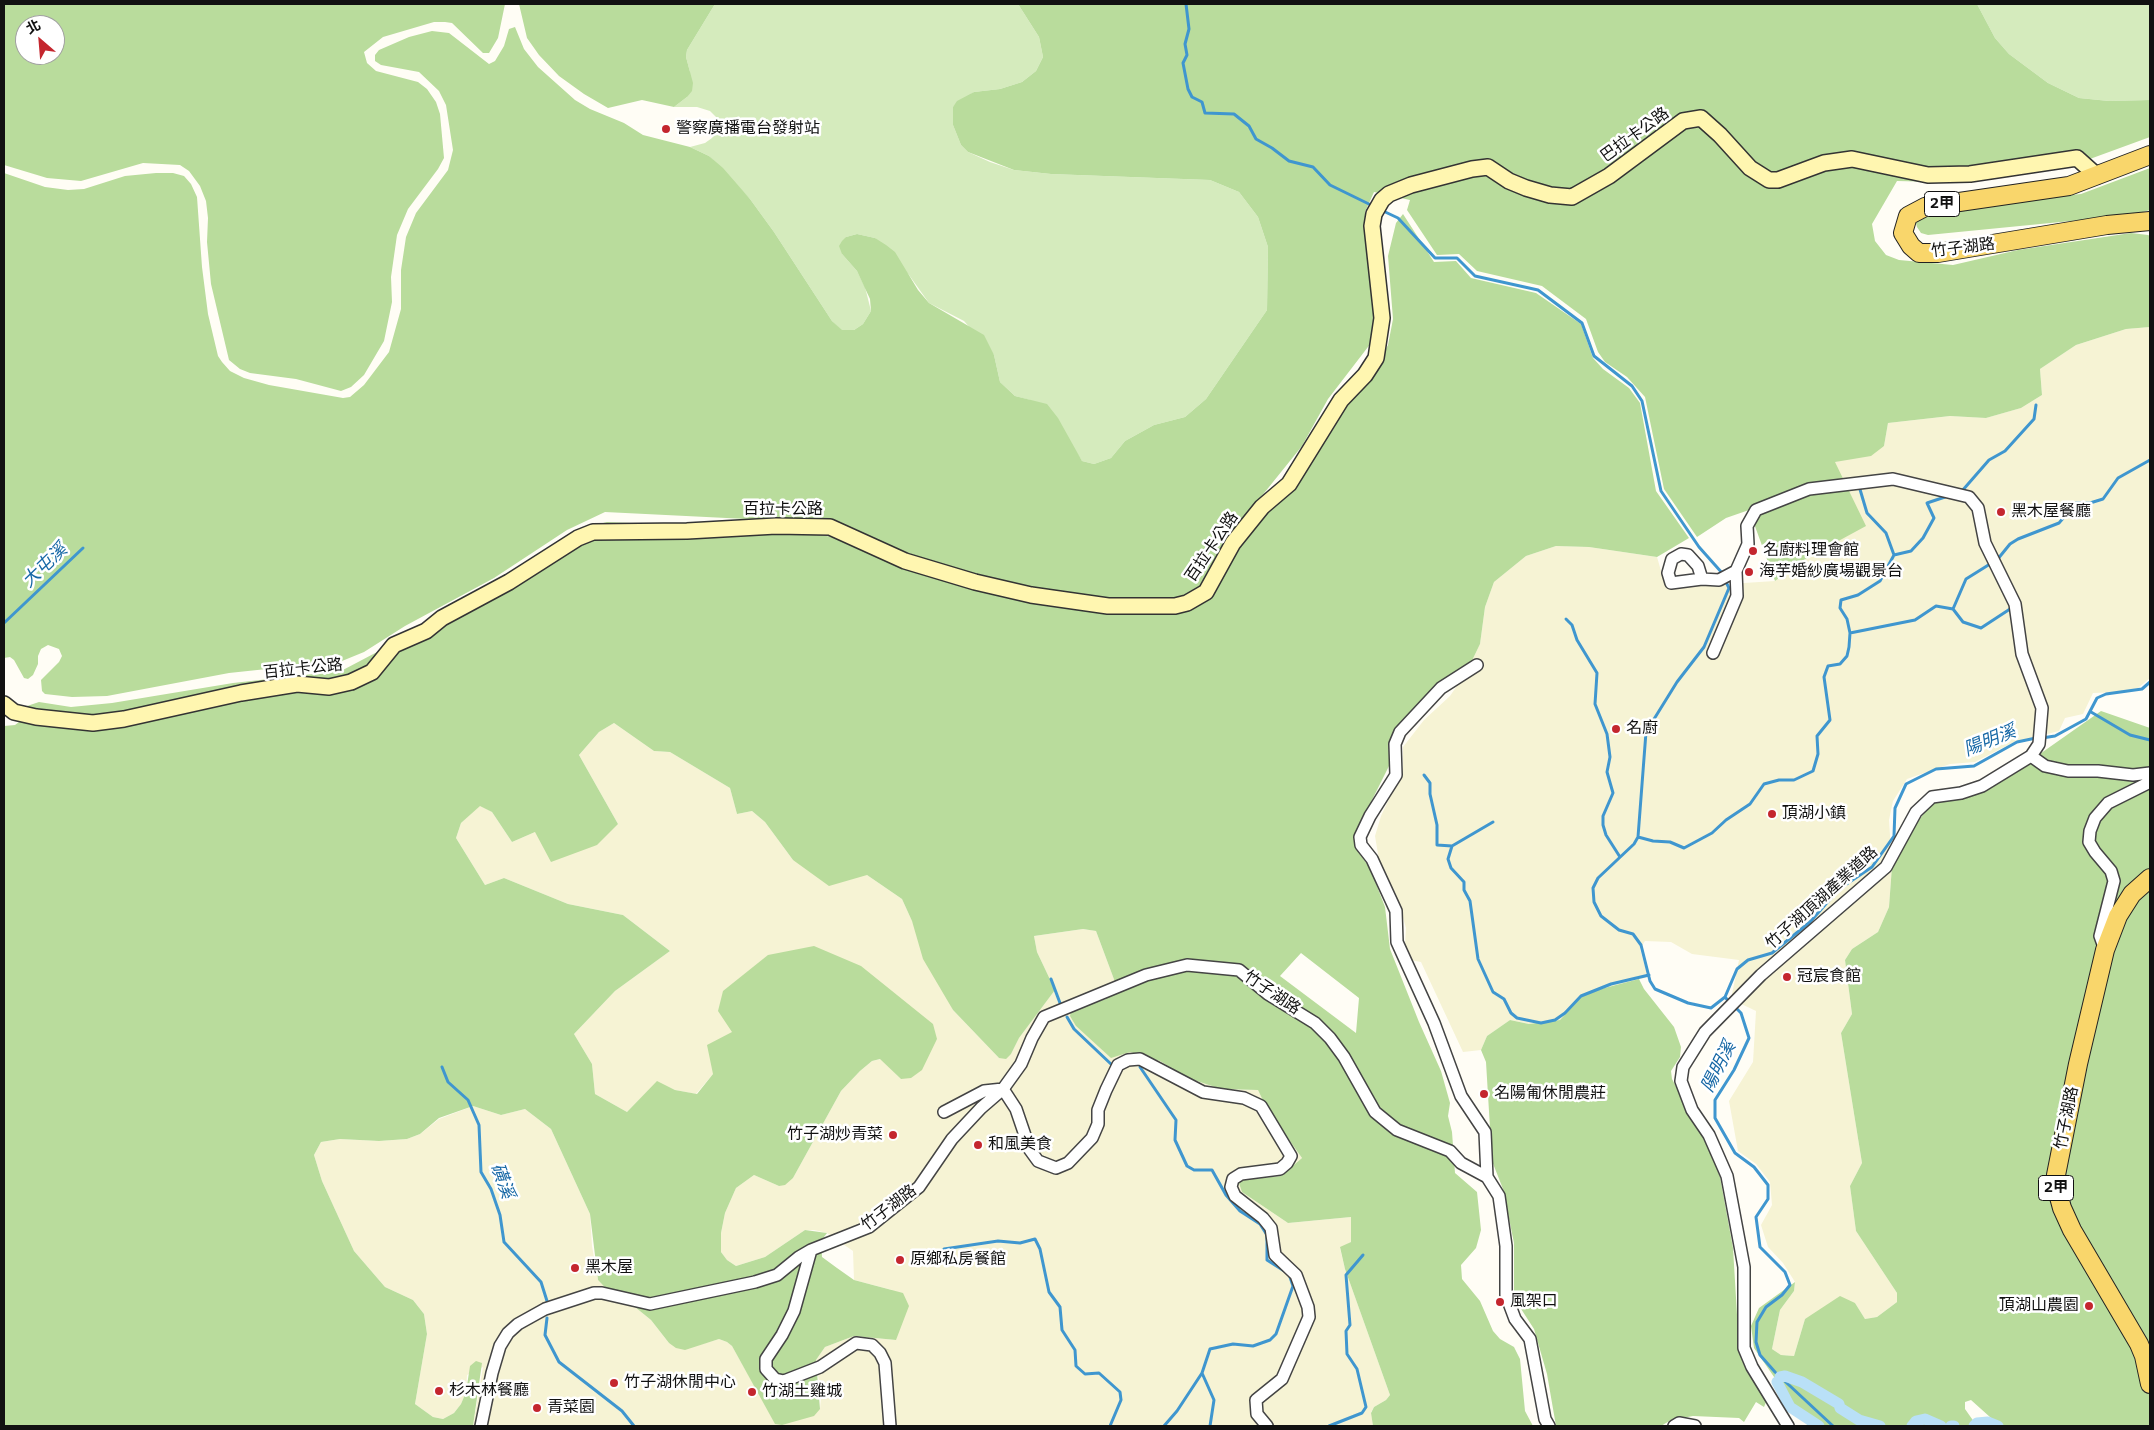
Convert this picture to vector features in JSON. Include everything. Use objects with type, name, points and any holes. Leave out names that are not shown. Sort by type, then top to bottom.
[{"type":"main road","name":"巴拉卡公路","points":[[1372,226],[1374,214],[1382,200],[1389,194],[1411,185],[1472,169],[1488,167],[1510,181],[1526,188],[1550,195],[1572,198],[1609,176],[1683,121],[1701,118],[1720,134],[1750,168],[1769,180],[1778,180],[1824,163],[1852,159],[1928,175],[1970,174],[2077,158],[2097,176]]},
{"type":"main road","name":"竹子湖路","points":[[2150,155],[2069,186],[1925,207],[1908,216],[1903,233],[1911,246],[1919,253],[1938,254],[2107,226],[2150,221]]},
{"type":"main road","name":"百拉卡公路","points":[[4,704],[14,712],[36,718],[93,723],[124,719],[242,693],[297,684],[329,687],[351,682],[372,672],[394,645],[426,631],[442,618],[509,582],[578,538],[593,532],[687,531],[776,526],[830,527],[904,560],[975,582],[1032,595],[1108,606],[1174,606],[1187,603],[1206,592],[1233,543],[1262,507],[1289,484],[1341,400],[1365,374],[1376,358],[1382,318],[1372,226]]},
{"type":"main road","name":"竹子湖路","points":[[2150,878],[2132,894],[2118,916],[2106,950],[2078,1064],[2056,1175],[2059,1201],[2072,1230],[2139,1344],[2144,1356],[2150,1384]]},
{"type":"street","name":"竹子湖頂湖產業道路","points":[[1729,575],[1748,544],[1747,526],[1756,510],[1809,489],[1833,484],[1893,479],[1969,497],[1978,508],[1985,543],[2014,604],[2022,654],[2042,708],[2039,738],[2031,756],[1982,786],[1961,793],[1932,797],[1916,812],[1886,867],[1812,930],[1732,1005],[1695,1046],[1683,1067],[1681,1081],[1692,1110],[1709,1136],[1727,1176],[1744,1267],[1744,1348],[1752,1367],[1788,1426]]},
{"type":"street","points":[[1702,579],[1729,575],[1737,596],[1713,653]]},
{"type":"street","points":[[1477,665],[1441,688],[1400,732],[1395,744],[1396,775],[1370,816],[1360,836],[1361,846],[1372,859],[1396,911],[1397,942],[1434,1023],[1461,1096],[1485,1132],[1487,1177],[1499,1196],[1506,1246],[1506,1295],[1514,1319],[1530,1339],[1545,1419],[1549,1426]]},
{"type":"street","points":[[2031,756],[2045,766],[2068,771],[2098,771],[2133,775],[2150,773]]},
{"type":"street","points":[[2106,950],[2100,936],[2114,881],[2111,871],[2089,842],[2090,830],[2094,818],[2108,803],[2150,782]]},
{"type":"street","name":"竹子湖路","points":[[483,1425],[500,1346],[508,1333],[518,1324],[544,1309],[594,1293],[602,1293],[650,1304],[684,1298],[777,1275],[811,1250],[869,1227],[919,1187],[952,1139],[981,1108],[1003,1089],[1021,1064],[1032,1038],[1044,1017],[1146,975],[1187,965],[1239,970],[1268,994],[1316,1023],[1330,1038],[1359,1082],[1375,1112],[1397,1130],[1450,1151],[1461,1163],[1487,1177]]},
{"type":"street","points":[[944,1112],[984,1091],[1003,1089],[1016,1109],[1030,1150],[1038,1161],[1056,1168],[1068,1163],[1092,1138],[1098,1124],[1098,1110],[1106,1090],[1118,1065],[1128,1060],[1140,1059],[1202,1092],[1244,1098],[1261,1106],[1291,1156],[1280,1169],[1241,1174],[1234,1179],[1231,1187],[1235,1196],[1263,1218],[1271,1228],[1275,1255],[1296,1274],[1308,1307],[1308,1317],[1282,1379],[1256,1400],[1257,1414],[1267,1426]]},
{"type":"street","points":[[811,1250],[794,1311],[782,1335],[766,1359],[766,1369],[775,1380],[784,1381],[820,1367],[856,1343],[872,1345],[885,1363],[890,1426]]},
{"type":"street","points":[[1674,1426],[1679,1424],[1695,1426]]},
{"type":"shaded area","points":[[2150,327],[2150,678],[2138,688],[2121,692],[2093,693],[2083,714],[2065,718],[2059,731],[2012,743],[1975,762],[1950,764],[1907,779],[1893,801],[1889,820],[1892,866],[1889,907],[1878,932],[1852,949],[1845,960],[1852,1014],[1841,1033],[1862,1163],[1850,1186],[1856,1231],[1897,1293],[1897,1302],[1877,1317],[1865,1319],[1855,1303],[1805,1319],[1794,1356],[1781,1355],[1772,1349],[1780,1310],[1794,1291],[1795,1282],[1783,1263],[1768,1247],[1761,1225],[1772,1205],[1770,1182],[1756,1164],[1738,1151],[1729,1101],[1753,1062],[1756,1011],[1731,999],[1739,960],[1692,954],[1671,942],[1645,941],[1640,949],[1648,977],[1597,990],[1581,997],[1560,1020],[1529,1024],[1510,1020],[1487,1036],[1481,1050],[1463,1052],[1421,962],[1410,960],[1405,944],[1406,928],[1396,895],[1379,860],[1375,836],[1381,816],[1403,769],[1403,747],[1424,720],[1450,696],[1467,671],[1480,644],[1485,607],[1494,582],[1526,556],[1556,546],[1589,547],[1657,557],[1666,588],[1775,581],[1807,558],[1835,462],[1884,446],[1888,423],[1950,416],[1986,418],[2021,408],[2042,395],[2040,369],[2076,345],[2126,329]]},
{"type":"shaded area","points":[[614,723],[654,751],[670,752],[730,788],[737,814],[752,811],[765,822],[793,860],[867,875],[902,899],[953,1010],[999,1058],[1011,1054],[1019,1038],[1055,990],[1037,952],[1034,936],[1083,929],[1096,931],[1115,982],[1106,998],[1076,1009],[1076,1026],[1087,1035],[1130,1052],[1160,1061],[1188,1078],[1221,1089],[1258,1090],[1267,1109],[1302,1158],[1281,1176],[1257,1177],[1242,1192],[1288,1223],[1351,1217],[1351,1242],[1340,1248],[1345,1269],[1390,1395],[1386,1400],[1374,1407],[1371,1412],[1373,1426],[473,1426],[483,1367],[467,1375],[466,1392],[461,1404],[454,1413],[443,1419],[433,1417],[415,1404],[427,1334],[424,1314],[413,1300],[385,1287],[354,1251],[322,1181],[314,1155],[321,1142],[340,1139],[379,1141],[407,1139],[420,1134],[439,1119],[473,1106],[501,1115],[525,1109],[551,1129],[590,1214],[592,1246],[598,1280],[620,1303],[635,1307],[651,1320],[669,1343],[685,1349],[719,1339],[732,1346],[776,1424],[820,1409],[821,1397],[816,1360],[825,1347],[854,1336],[896,1340],[892,1290],[854,1280],[853,1251],[827,1233],[805,1230],[765,1257],[736,1266],[727,1260],[721,1252],[721,1233],[725,1213],[736,1188],[754,1175],[779,1186],[793,1178],[841,1091],[860,1071],[872,1061],[881,1059],[901,1079],[937,1039],[732,1032],[713,1074],[696,1094],[675,1090],[657,1082],[627,1112],[595,1094],[592,1064],[574,1034],[615,991],[670,951],[623,915],[568,904],[504,878],[485,885],[456,838],[461,823],[480,805],[492,812],[512,842],[535,832],[618,824],[579,755],[599,732]]},
{"type":"green space","points":[[4,4],[505,4],[498,38],[489,53],[483,53],[452,23],[445,22],[434,22],[383,37],[364,52],[367,63],[376,71],[418,82],[427,89],[436,102],[440,114],[444,158],[408,209],[397,235],[391,277],[392,302],[384,341],[364,375],[351,387],[341,391],[296,379],[250,373],[240,369],[229,360],[211,284],[206,201],[200,186],[189,171],[180,165],[143,163],[81,181],[47,178],[4,165]]},
{"type":"green space","points":[[519,4],[715,4],[687,50],[686,57],[693,83],[692,91],[687,97],[674,107],[642,100],[608,108],[559,76],[539,55],[527,38]]},
{"type":"green space","points":[[715,4],[1018,4],[1039,37],[1043,57],[1036,71],[1022,82],[1000,89],[974,92],[953,107],[953,125],[961,145],[968,152],[1014,170],[1051,174],[1210,180],[1239,192],[1258,217],[1268,247],[1267,310],[1206,399],[1185,417],[1154,425],[1125,441],[1111,458],[1094,464],[1082,461],[1072,446],[1030,400],[1015,396],[1000,382],[994,355],[964,321],[929,303],[909,275],[875,238],[857,234],[846,237],[842,254],[857,271],[865,287],[871,311],[863,324],[854,330],[842,331],[832,321],[774,232],[750,199],[709,156],[690,147],[705,143],[712,138],[719,129],[718,119],[710,111],[697,107],[674,107],[687,97],[690,72],[686,57],[687,50]]},
{"type":"green space","points":[[1018,4],[1977,4],[1995,38],[2009,54],[2048,83],[2079,98],[2109,101],[2150,100],[2150,137],[2068,167],[1936,182],[1897,181],[1872,224],[1875,241],[1886,255],[1899,260],[1953,265],[2018,250],[2131,233],[2148,235],[2150,236],[2150,327],[2126,329],[2076,345],[2040,369],[2042,395],[2021,408],[1986,418],[1950,416],[1888,423],[1884,446],[1871,456],[1835,462],[1866,526],[1807,558],[1775,581],[1749,510],[1726,518],[1697,537],[1664,489],[1645,397],[1627,377],[1605,362],[1598,352],[1586,319],[1542,286],[1477,271],[1459,254],[1437,255],[1407,210],[1410,200],[1374,192],[1365,212],[1377,323],[1371,343],[1328,399],[1302,446],[1240,523],[1200,589],[1188,598],[1121,602],[1036,591],[962,573],[855,533],[767,520],[605,512],[567,530],[494,578],[405,626],[364,652],[342,661],[229,673],[107,696],[72,697],[45,694],[42,691],[41,680],[59,662],[62,656],[59,649],[48,645],[41,649],[38,656],[38,664],[33,675],[28,679],[24,678],[14,660],[10,657],[4,658],[4,173],[45,187],[68,190],[84,189],[125,176],[173,173],[184,176],[191,184],[197,197],[202,267],[208,314],[218,356],[222,362],[230,371],[244,378],[269,385],[343,398],[350,397],[364,385],[389,352],[401,309],[401,270],[406,237],[416,213],[448,170],[453,150],[446,105],[439,91],[419,72],[381,65],[375,61],[375,55],[379,50],[409,37],[432,31],[449,33],[489,64],[495,61],[504,46],[509,29],[515,27],[524,49],[538,67],[575,100],[590,109],[624,123],[643,135],[690,147],[709,156],[723,168],[750,199],[774,232],[832,321],[842,330],[854,330],[863,324],[871,311],[870,299],[857,271],[842,254],[839,246],[846,237],[857,234],[875,238],[886,245],[895,252],[918,290],[929,303],[984,335],[994,355],[1000,382],[1015,396],[1047,404],[1058,418],[1082,461],[1094,464],[1111,458],[1125,441],[1154,425],[1185,417],[1206,399],[1267,310],[1268,247],[1258,217],[1239,192],[1210,180],[1051,174],[1014,170],[968,152],[961,145],[953,125],[953,107],[957,101],[974,92],[1000,89],[1022,82],[1036,71],[1043,57],[1039,37]]},
{"type":"green space","points":[[1977,4],[2150,4],[2150,100],[2109,101],[2079,98],[2048,83],[2009,54],[1995,38]]},
{"type":"green space","points":[[2150,168],[2150,210],[2132,215],[1928,235],[1921,233],[1916,223],[1928,209],[2081,194]]},
{"type":"green space","points":[[1403,214],[1434,262],[1456,261],[1471,278],[1536,293],[1581,324],[1593,358],[1603,369],[1629,388],[1640,403],[1656,491],[1689,538],[1657,557],[1589,547],[1556,546],[1526,556],[1494,582],[1485,607],[1480,644],[1467,671],[1422,703],[1391,737],[1390,764],[1358,828],[1355,841],[1359,853],[1370,868],[1385,907],[1390,949],[1441,1071],[1450,1103],[1448,1116],[1452,1132],[1455,1173],[1477,1192],[1481,1230],[1476,1248],[1461,1265],[1462,1279],[1480,1301],[1493,1331],[1500,1339],[1514,1347],[1520,1359],[1525,1411],[1533,1426],[1373,1426],[1371,1413],[1374,1407],[1386,1400],[1390,1395],[1345,1269],[1340,1247],[1351,1242],[1351,1217],[1288,1223],[1242,1192],[1239,1183],[1243,1180],[1281,1176],[1302,1158],[1267,1109],[1258,1090],[1221,1089],[1188,1078],[1160,1061],[1130,1052],[1111,1058],[1076,1026],[1070,1016],[1071,1011],[1106,999],[1115,982],[1096,931],[1083,929],[1034,936],[1037,952],[1055,990],[1019,1038],[1011,1054],[1006,1059],[999,1058],[953,1010],[923,959],[912,921],[902,899],[867,875],[829,886],[793,860],[765,822],[752,811],[737,814],[730,788],[670,752],[654,751],[614,723],[599,732],[579,755],[618,824],[597,845],[551,862],[535,832],[512,842],[492,812],[480,806],[461,823],[456,838],[485,885],[504,878],[568,904],[623,915],[670,951],[615,991],[574,1034],[592,1064],[595,1094],[627,1112],[657,1081],[675,1090],[697,1094],[713,1074],[707,1045],[732,1032],[718,1011],[723,991],[768,955],[814,946],[861,966],[933,1024],[937,1039],[922,1070],[911,1078],[901,1079],[880,1059],[872,1061],[841,1091],[793,1178],[785,1185],[779,1186],[754,1175],[736,1188],[725,1213],[721,1233],[721,1252],[727,1260],[736,1266],[765,1257],[805,1230],[827,1233],[821,1241],[822,1257],[854,1280],[903,1293],[909,1306],[896,1340],[854,1336],[825,1347],[816,1360],[820,1409],[814,1416],[782,1425],[775,1424],[732,1346],[719,1339],[685,1350],[676,1348],[669,1343],[651,1320],[635,1307],[620,1303],[598,1280],[590,1214],[551,1129],[525,1109],[501,1115],[473,1106],[439,1118],[420,1134],[407,1139],[379,1141],[340,1139],[321,1142],[314,1155],[322,1181],[354,1251],[385,1287],[413,1300],[424,1314],[427,1334],[415,1404],[433,1417],[443,1419],[454,1413],[461,1404],[466,1392],[470,1366],[476,1361],[482,1363],[473,1426],[4,1426],[4,726],[15,725],[19,722],[24,707],[39,702],[71,707],[112,703],[233,683],[341,671],[398,641],[595,525],[607,522],[775,529],[848,539],[1058,604],[1199,600],[1263,511],[1302,474],[1334,428],[1344,408],[1373,374],[1388,345],[1393,319],[1388,256],[1396,223]],"holes":[[[1301,953],[1359,998],[1356,1033],[1280,976]]]},
{"type":"green space","points":[[2101,711],[2150,728],[2150,1426],[2000,1426],[1971,1400],[1965,1402],[1965,1409],[1977,1426],[1808,1426],[1754,1348],[1751,1326],[1759,1308],[1795,1282],[1794,1291],[1780,1310],[1772,1349],[1781,1355],[1794,1356],[1805,1319],[1840,1296],[1855,1303],[1865,1319],[1877,1317],[1897,1302],[1897,1293],[1856,1231],[1850,1186],[1862,1163],[1841,1033],[1852,1014],[1845,960],[1852,949],[1878,932],[1889,907],[1892,866],[1910,832],[1931,804],[1962,797],[2027,763]]},
{"type":"green space","points":[[1639,979],[1644,989],[1674,1027],[1681,1047],[1680,1057],[1671,1071],[1672,1079],[1711,1153],[1720,1177],[1733,1248],[1739,1348],[1743,1363],[1766,1402],[1764,1407],[1756,1402],[1744,1422],[1739,1418],[1693,1416],[1671,1420],[1661,1426],[1556,1426],[1547,1374],[1534,1329],[1514,1298],[1514,1243],[1503,1189],[1492,1161],[1486,1062],[1481,1050],[1487,1036],[1510,1020],[1529,1024],[1560,1020],[1581,997],[1597,990]]},
{"type":"waterway","points":[[1186,4],[1189,29],[1185,44],[1187,55],[1183,63],[1188,89],[1192,97],[1202,102],[1205,113],[1234,114],[1249,126],[1256,139],[1289,161],[1313,167],[1330,185],[1373,206]]},
{"type":"waterway","points":[[1381,210],[1398,218],[1435,258],[1457,258],[1475,276],[1538,290],[1582,323],[1594,356],[1632,386],[1642,401],[1661,491],[1699,547],[1723,574]]},
{"type":"waterway","points":[[1962,491],[1989,460],[2005,451],[2034,419],[2036,405]]},
{"type":"waterway","points":[[1997,560],[2010,544],[2018,539],[2059,523],[2076,503],[2090,503],[2103,499],[2118,478],[2150,460]]},
{"type":"waterway","points":[[1638,837],[1653,841],[1670,842],[1684,848],[1712,833],[1726,820],[1750,804],[1764,784],[1779,780],[1794,780],[1813,771],[1818,754],[1817,736],[1830,720],[1824,677],[1828,666],[1840,664],[1847,656],[1849,647],[1850,633],[1847,619],[1840,608],[1841,600],[1858,595],[1880,581],[1894,555],[1886,533],[1867,513],[1859,486]]},
{"type":"waterway","points":[[1894,555],[1911,551],[1923,538],[1934,518],[1927,503],[1945,497]]},
{"type":"waterway","name":"大屯溪","points":[[4,623],[83,548]]},
{"type":"waterway","points":[[1953,609],[1966,579],[1990,564]]},
{"type":"waterway","points":[[1725,580],[1729,588],[1704,647],[1677,682],[1646,732],[1638,837],[1634,844],[1598,878],[1593,888],[1594,902],[1601,916],[1619,930],[1633,934],[1641,945],[1650,981],[1655,989],[1688,1003],[1711,1008],[1725,997]]},
{"type":"waterway","points":[[1850,633],[1915,620],[1936,606],[1953,609],[1963,622],[1981,628],[2010,609]]},
{"type":"waterway","points":[[1566,619],[1572,625],[1577,640],[1597,673],[1595,704],[1607,734],[1610,757],[1607,772],[1613,793],[1603,816],[1603,825],[1606,835],[1620,857]]},
{"type":"waterway","points":[[2042,738],[2055,736],[2086,719],[2097,698],[2106,694],[2142,689],[2150,682]]},
{"type":"waterway","points":[[2091,712],[2130,735],[2150,740]]},
{"type":"waterway","name":"陽明溪","points":[[1730,1003],[1725,997],[1737,969],[1748,960],[1772,953],[1810,922],[1839,889],[1872,867],[1894,836],[1895,808],[1906,784],[1936,769],[1974,766],[2017,742],[2036,738]]},
{"type":"waterway","points":[[1424,775],[1430,783],[1430,794],[1437,825],[1437,845],[1452,846],[1448,859],[1451,868],[1464,882],[1464,890],[1470,901],[1478,959],[1493,992],[1504,999],[1511,1013],[1517,1018],[1541,1023],[1555,1020],[1565,1013],[1581,996],[1611,984],[1649,975]]},
{"type":"waterway","points":[[1452,846],[1493,822]]},
{"type":"waterway","points":[[1051,979],[1060,1003]]},
{"type":"waterway","name":"陽明溪","points":[[1735,1007],[1741,1013],[1749,1038],[1734,1070],[1715,1100],[1715,1118],[1735,1153],[1754,1167],[1768,1185],[1768,1199],[1756,1217],[1760,1247],[1785,1272],[1790,1285],[1782,1295],[1766,1307],[1757,1322],[1756,1342],[1760,1355],[1775,1372],[1833,1426]]},
{"type":"waterway","points":[[1067,1017],[1074,1029],[1112,1065]]},
{"type":"waterway","name":"磺溪","points":[[442,1067],[448,1082],[468,1100],[479,1125],[481,1172],[491,1189],[500,1215],[504,1242],[541,1282],[547,1301]]},
{"type":"waterway","points":[[1140,1067],[1176,1120],[1175,1140],[1187,1166],[1194,1170],[1212,1170],[1226,1195],[1240,1211],[1260,1224],[1267,1235],[1267,1260],[1289,1274],[1293,1286],[1276,1334],[1270,1340],[1253,1346],[1233,1344],[1210,1349],[1202,1373],[1177,1411],[1164,1426]]},
{"type":"waterway","points":[[944,1249],[998,1241],[1020,1243],[1035,1239],[1040,1249],[1049,1292],[1060,1307],[1062,1330],[1075,1350],[1076,1366],[1085,1374],[1099,1373],[1120,1392],[1121,1400],[1110,1426]]},
{"type":"waterway","points":[[1329,1426],[1362,1413],[1366,1407],[1357,1369],[1347,1354],[1346,1331],[1350,1325],[1346,1275],[1363,1255]]},
{"type":"waterway","name":"磺溪","points":[[547,1318],[545,1335],[559,1362],[622,1411],[634,1426]]},
{"type":"waterway","points":[[1202,1373],[1214,1400],[1210,1426]]},
{"type":"waterway","points":[[1780,1377],[1785,1376],[1802,1382],[1839,1404],[1840,1408],[1859,1420],[1880,1426]]},
{"type":"waterway","points":[[1777,1382],[1790,1407],[1819,1426]]},
{"type":"waterway","points":[[1912,1426],[1916,1421],[1925,1419],[1941,1426]]},
{"type":"waterway","points":[[1974,1426],[1977,1423],[1988,1422],[1998,1426]]},
{"type":"place","name":"警察廣播電台發射站","points":[[666,129]]},
{"type":"place","name":"黑木屋餐廳","points":[[2001,512]]},
{"type":"place","name":"名廚料理會館","points":[[1753,551]]},
{"type":"place","name":"海芋婚紗廣場觀景台","points":[[1749,572]]},
{"type":"place","name":"名廚","points":[[1616,729]]},
{"type":"place","name":"頂湖小鎮","points":[[1772,814]]},
{"type":"place","name":"冠宸食館","points":[[1787,977]]},
{"type":"place","name":"名陽匍休閒農莊","points":[[1484,1094]]},
{"type":"place","name":"竹子湖炒青菜","points":[[893,1135]]},
{"type":"place","name":"和風美食","points":[[978,1145]]},
{"type":"place","name":"原鄉私房餐館","points":[[900,1260]]},
{"type":"place","name":"黑木屋","points":[[575,1268]]},
{"type":"place","name":"風架口","points":[[1500,1302]]},
{"type":"place","name":"頂湖山農園","points":[[2089,1306]]},
{"type":"place","name":"竹子湖休閒中心","points":[[614,1383]]},
{"type":"place","name":"杉木林餐廳","points":[[439,1391]]},
{"type":"place","name":"竹湖土雞城","points":[[752,1392]]},
{"type":"place","name":"青菜園","points":[[537,1408]]}]
